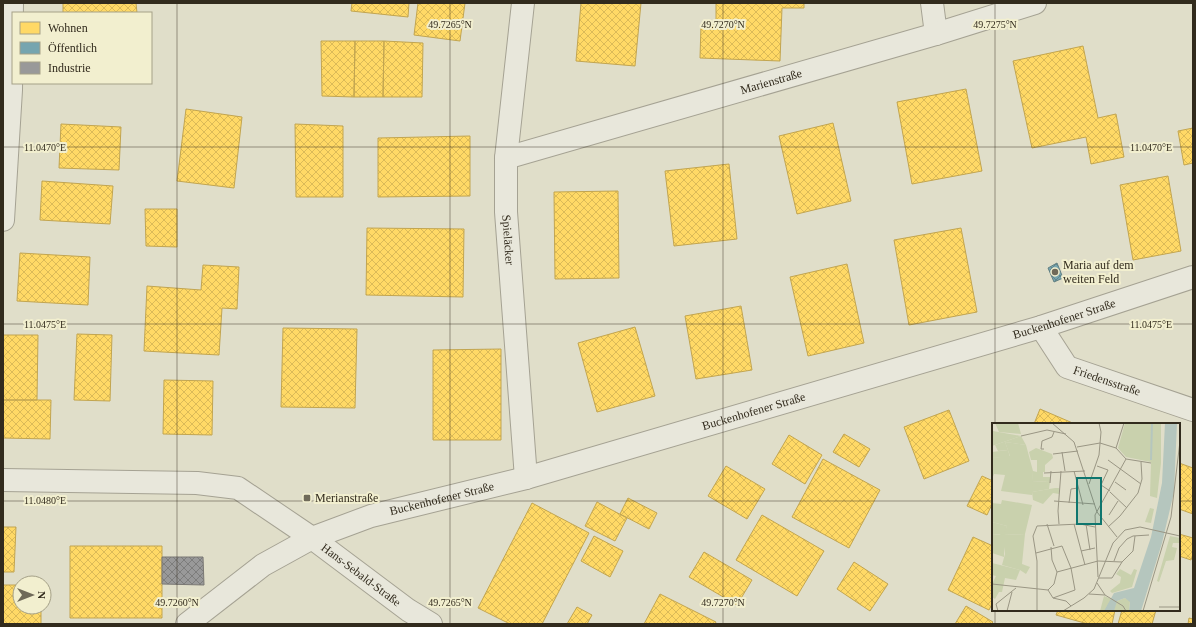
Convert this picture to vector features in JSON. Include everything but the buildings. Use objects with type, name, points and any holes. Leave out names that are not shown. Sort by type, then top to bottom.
[{"type":"street","points":[[3,220],[11,90],[12,3]]},
{"type":"street","name":"Spieläcker","points":[[523,3],[506,158],[506,212],[526,478]]},
{"type":"street","points":[[932,3],[936,34]]},
{"type":"street","name":"Marienstraße","points":[[506,158],[936,34],[1035,3]]},
{"type":"street","name":"Buckenhofener Straße","points":[[312,538],[371,516],[526,478],[1040,327],[1193,277]]},
{"type":"street","name":"Friedensstraße","points":[[1040,327],[1067,367],[1193,410]]},
{"type":"street","points":[[3,480],[197,483],[238,488],[312,538],[262,564],[187,624]]},
{"type":"street","name":"Hans-Sebald-Straße","points":[[312,538],[408,610],[431,624]]},
{"type":"place","name":"Maria auf dem weiten Feld","points":[[1055,272]]},
{"type":"place","name":"Merianstraße","points":[[307,498]]}]
